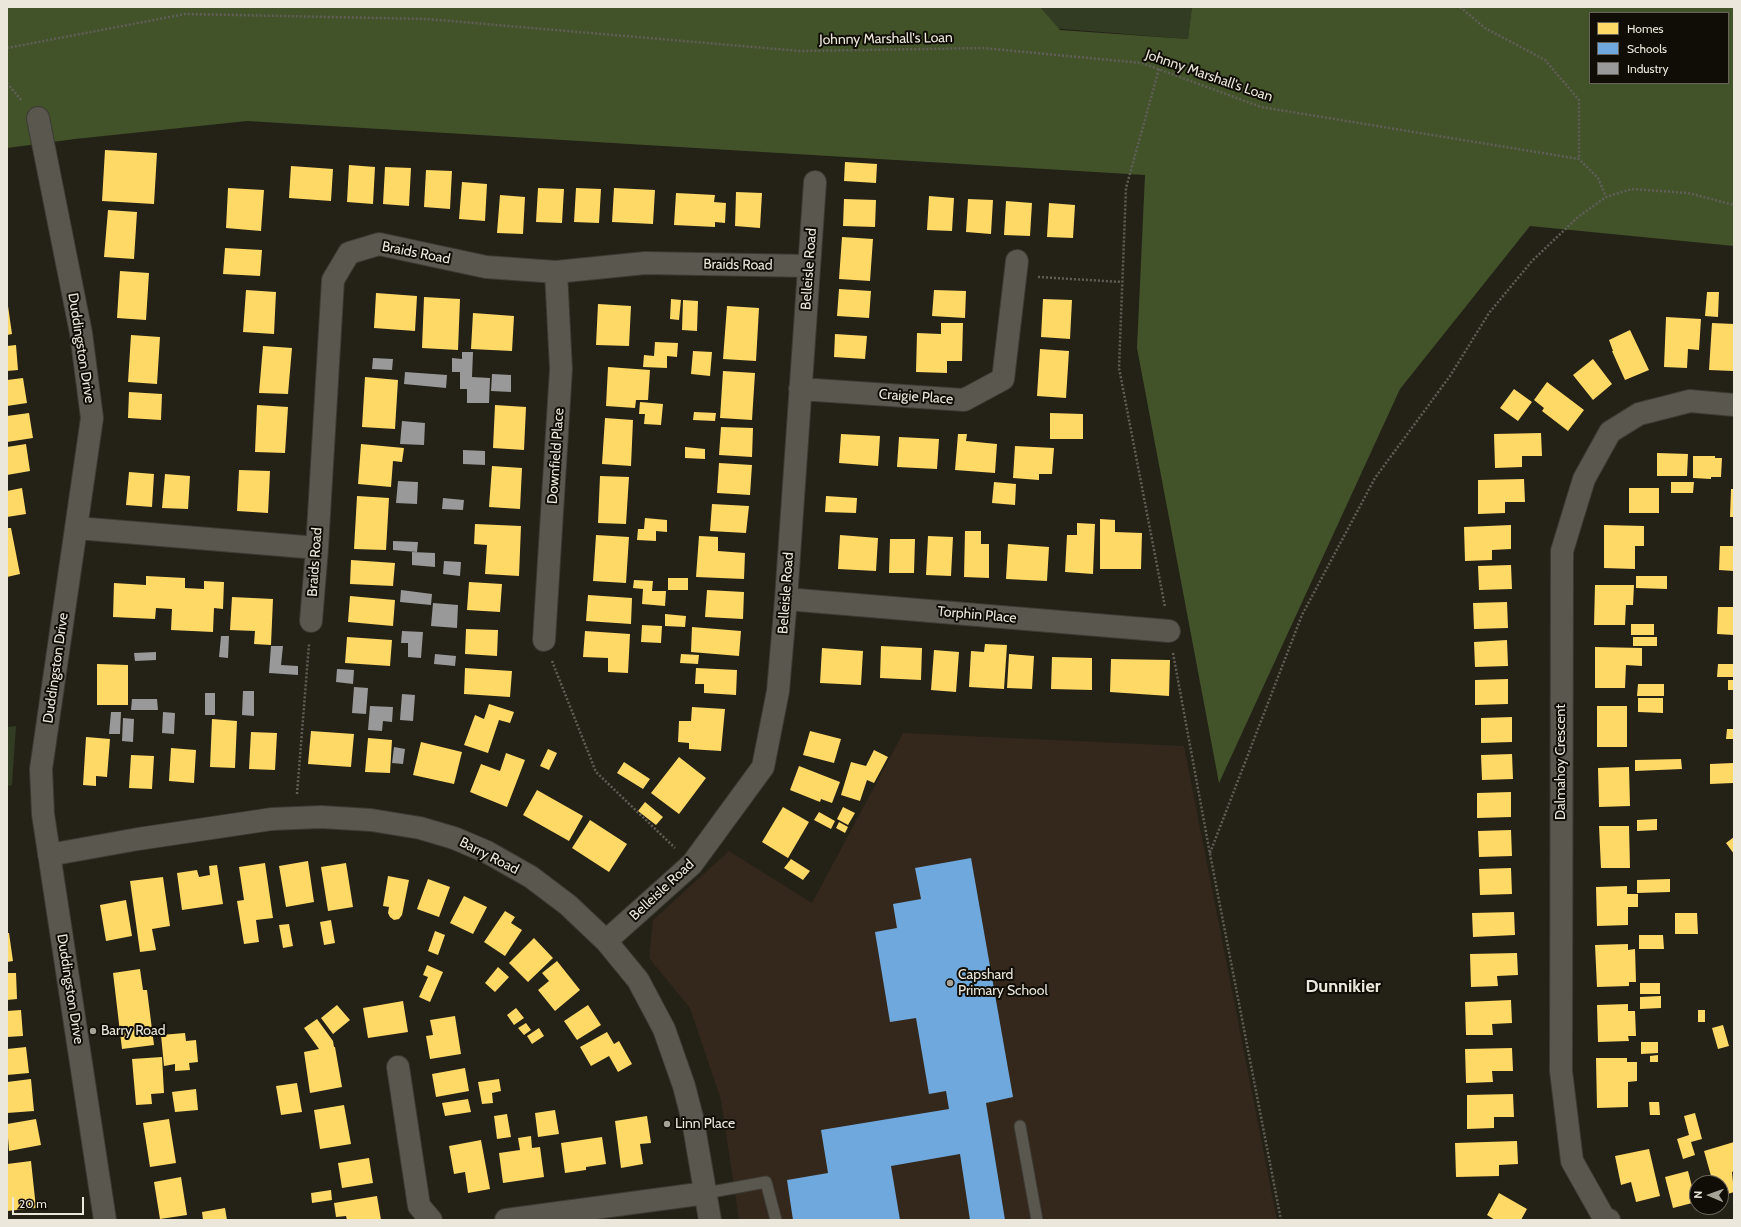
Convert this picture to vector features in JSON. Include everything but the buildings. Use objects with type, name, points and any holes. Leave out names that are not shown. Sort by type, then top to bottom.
[{"type":"street","name":"Duddingston Drive","points":[[38,118],[81,333],[92,418],[41,769],[42,814],[105,1220]]},
{"type":"street","name":"Belleisle Road","points":[[606,941],[692,864],[763,768],[778,691],[786,599],[815,182]]},
{"type":"street","name":"Braids Road","points":[[311,621],[317,548],[333,280],[349,253],[379,244],[486,267],[556,272],[645,263],[809,266]]},
{"type":"street","name":"Craigie Place","points":[[800,389],[964,400],[1003,379],[1016,269]]},
{"type":"street","name":"Downfield Place","points":[[544,640],[561,369],[556,272]]},
{"type":"street","name":"Dalmahoy Crescent","points":[[1605,1219],[1572,1161],[1561,1071],[1562,551],[1584,479],[1610,432],[1639,414],[1690,401],[1734,405]]},
{"type":"street","points":[[77,528],[317,548]]},
{"type":"street","name":"Torphin Place","points":[[786,599],[1169,631]]},
{"type":"street","name":"Barry Road","points":[[49,855],[138,839],[272,819],[321,817],[371,820],[420,828],[454,838],[487,852],[531,877],[568,905],[606,941],[638,980],[664,1029],[684,1086],[693,1121],[710,1220]]},
{"type":"street","points":[[398,1067],[420,1206],[431,1220]]},
{"type":"street","points":[[506,1220],[706,1193]]},
{"type":"lane","points":[[1020,1126],[1037,1220]]},
{"type":"lane","points":[[706,1193],[766,1182],[776,1220]]},
{"type":"path","points":[[1460,7],[1485,28],[1545,60],[1579,100],[1579,158],[1598,178],[1606,197]]},
{"type":"path","name":"Johnny Marshall's Loan","points":[[7,48],[185,14],[427,19],[800,51],[983,48],[1142,63],[1261,107],[1579,158]]},
{"type":"path","points":[[1159,70],[1126,188],[1119,368],[1210,854],[1281,1220]]},
{"type":"path","points":[[1210,854],[1302,615],[1375,478],[1450,376],[1489,313],[1532,261],[1578,217],[1606,197],[1632,189],[1688,193],[1734,205]]},
{"type":"path","points":[[1016,269],[1122,282]]},
{"type":"path","points":[[295,818],[311,621]]},
{"type":"path","points":[[544,640],[596,772],[692,864]]},
{"type":"shaded area","name":"Capshard Primary School","points":[[903,733],[1184,746],[1277,1220],[739,1220],[721,1100],[690,1008],[649,958],[653,920],[729,851],[812,903]]},
{"type":"green space","points":[[7,7],[1040,7],[1060,30],[1188,39],[1192,7],[1734,7],[1734,246],[1530,226],[1400,389],[1219,783],[1137,348],[1145,175],[247,121],[75,139],[7,148]]},
{"type":"green space","points":[[788,7],[1192,7],[1188,39]]},
{"type":"green space","points":[[16,726],[12,785],[7,786],[7,727]]},
{"type":"place","name":"Capshard Primary School","points":[[950,983]]},
{"type":"place","name":"Barry Road","points":[[93,1031]]},
{"type":"place","name":"Linn Place","points":[[667,1124]]},
{"type":"district","name":"Dunnikier","points":[[1343,987]]}]
